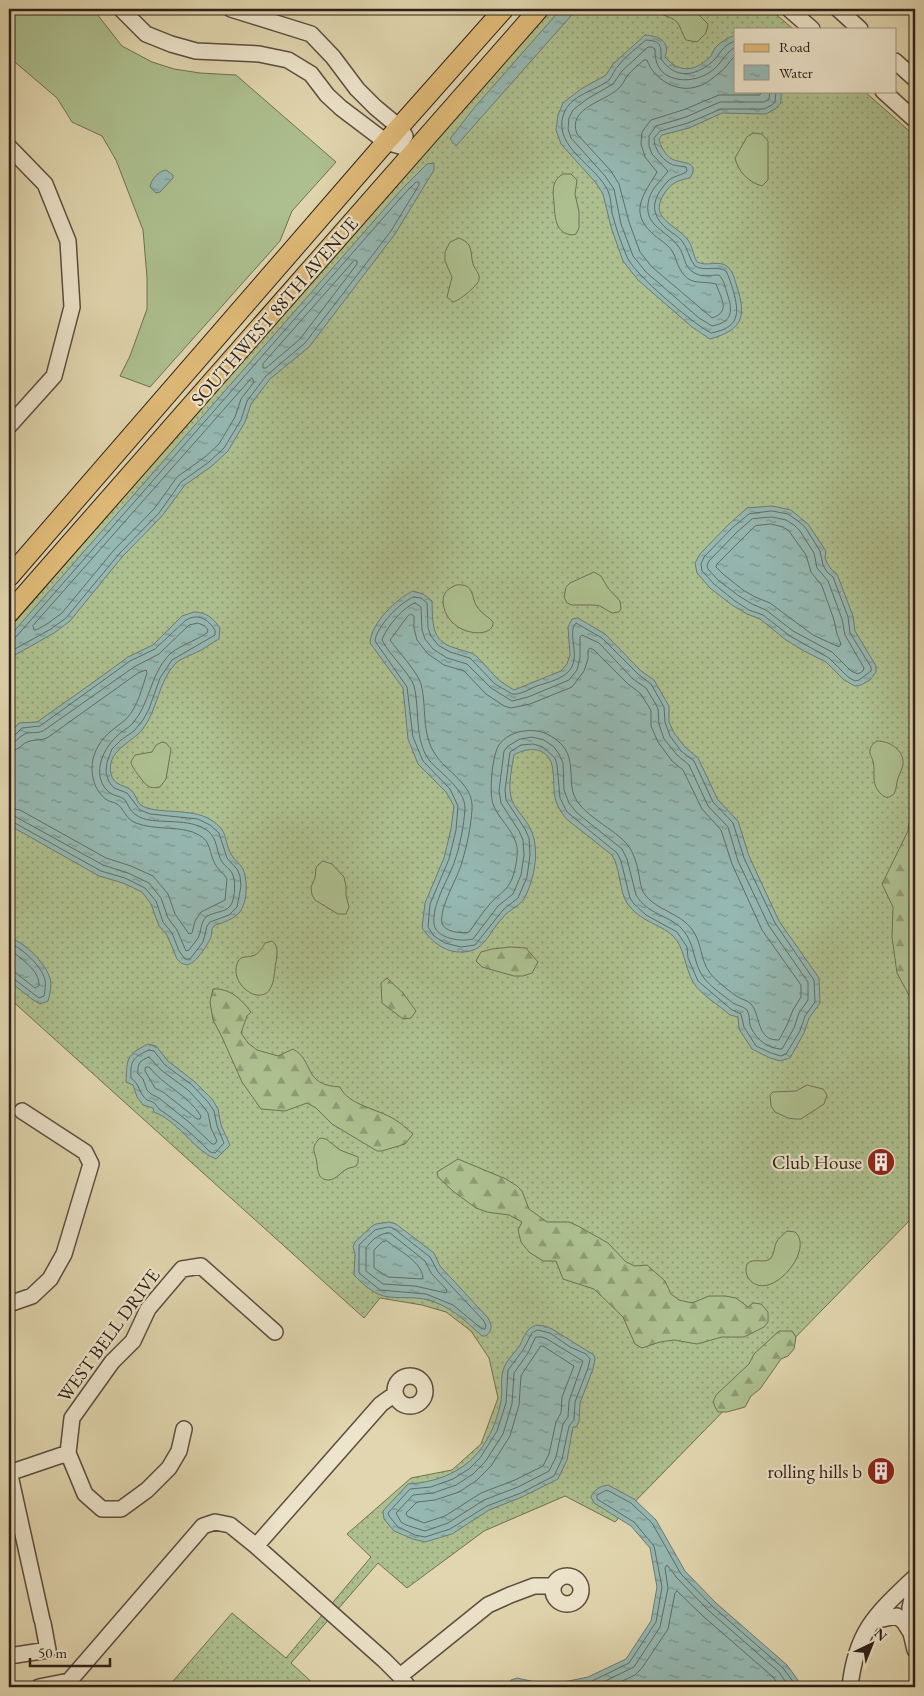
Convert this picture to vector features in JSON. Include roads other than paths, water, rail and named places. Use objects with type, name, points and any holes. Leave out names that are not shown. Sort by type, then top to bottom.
[{"type":"main road","name":"SOUTHWEST 88TH AVENUE","points":[[9,577],[399,127],[504,9]]},
{"type":"main road","name":"SOUTHWEST 88TH AVENUE","points":[[9,613],[539,9]]},
{"type":"street","points":[[121,9],[146,34],[171,44],[196,51],[260,54],[288,60],[311,74],[327,95],[341,108],[386,142],[414,150]]},
{"type":"street","points":[[231,9],[311,34],[333,57],[357,89],[399,127],[414,150]]},
{"type":"street","points":[[789,9],[811,28]]},
{"type":"street","points":[[838,9],[859,28]]},
{"type":"street","points":[[896,62],[915,79]]},
{"type":"street","points":[[884,92],[915,120]]},
{"type":"street","points":[[9,147],[44,184],[68,241],[72,307],[54,376],[9,426]]},
{"type":"street","points":[[9,1304],[32,1296],[50,1279],[64,1254],[91,1164],[85,1152],[22,1111]]},
{"type":"street","name":"WEST BELL DRIVE","points":[[68,1453],[72,1418],[112,1362],[132,1340],[148,1309],[182,1269],[201,1266],[275,1332]]},
{"type":"street","points":[[256,1546],[381,1404],[395,1394]]},
{"type":"street","points":[[9,1656],[48,1650],[9,1472],[68,1453],[85,1494],[102,1509],[121,1509],[147,1490],[169,1468],[179,1451],[184,1429]]},
{"type":"street","points":[[39,1687],[67,1684],[203,1526],[215,1522],[230,1525],[256,1546],[357,1635],[404,1681],[488,1605],[534,1586],[553,1586]]},
{"type":"street","points":[[850,1687],[852,1669],[862,1639],[882,1609],[915,1577]]},
{"type":"street","points":[[915,1583],[910,1608],[911,1633],[915,1650]]},
{"type":"street","points":[[873,1621],[897,1616],[904,1622],[911,1633]]},
{"type":"water","points":[[561,9],[577,9],[456,146],[450,139],[474,108]]},
{"type":"water","points":[[645,35],[659,38],[665,43],[665,57],[670,62],[681,68],[692,68],[703,63],[719,44],[734,36],[734,92],[781,93],[781,103],[766,114],[722,113],[689,128],[662,135],[659,139],[670,158],[692,165],[693,168],[690,178],[675,183],[664,194],[659,209],[661,215],[688,240],[697,262],[724,264],[734,276],[742,307],[741,314],[735,327],[721,335],[710,339],[692,327],[638,280],[623,261],[611,227],[603,194],[596,183],[561,144],[556,130],[558,115],[563,103],[581,89],[606,75],[613,64]]},
{"type":"water","points":[[434,163],[434,170],[395,234],[309,347],[270,379],[251,404],[245,422],[228,451],[212,466],[185,485],[162,516],[122,557],[70,621],[54,633],[15,655],[9,662],[9,637],[402,189],[427,164]]},
{"type":"water","points":[[166,170],[173,175],[173,178],[160,192],[156,193],[150,187],[152,181],[158,174]]},
{"type":"water","points":[[772,506],[791,510],[808,524],[826,551],[825,558],[831,569],[837,574],[853,616],[855,631],[876,666],[876,672],[870,680],[861,685],[855,686],[844,680],[826,662],[786,640],[760,619],[732,605],[710,588],[697,573],[695,563],[700,554],[747,508]]},
{"type":"water","points":[[413,591],[423,594],[432,601],[434,630],[441,641],[447,645],[474,654],[492,673],[514,690],[561,671],[567,664],[570,655],[568,627],[572,619],[578,618],[605,634],[641,671],[654,680],[669,706],[669,722],[674,733],[685,747],[698,758],[718,800],[738,821],[749,856],[779,921],[819,978],[820,1003],[809,1018],[804,1033],[790,1058],[780,1061],[752,1049],[739,1029],[738,1017],[730,1015],[696,987],[677,940],[668,932],[638,914],[627,903],[612,855],[568,820],[558,807],[552,765],[546,754],[541,751],[530,750],[514,755],[511,776],[510,792],[512,801],[529,826],[535,843],[534,872],[524,899],[505,915],[484,942],[476,949],[463,952],[450,951],[440,946],[426,933],[422,928],[425,903],[444,858],[454,806],[446,792],[418,764],[408,739],[403,688],[370,643],[371,635],[386,612]]},
{"type":"water","points":[[194,612],[206,614],[215,621],[220,628],[219,639],[176,663],[165,678],[152,714],[142,730],[120,748],[112,759],[110,766],[111,774],[115,781],[130,789],[141,805],[155,810],[184,812],[203,816],[217,824],[223,832],[231,854],[243,869],[246,880],[246,893],[241,911],[232,918],[213,927],[211,937],[204,949],[194,961],[187,965],[177,959],[167,935],[159,926],[151,904],[142,892],[123,883],[99,876],[9,825],[9,734],[19,723],[37,722],[128,657],[153,645],[182,616]]},
{"type":"water","points":[[9,938],[21,943],[44,966],[51,980],[48,1001],[40,1004],[9,981]]},
{"type":"water","points":[[148,1044],[156,1046],[168,1061],[195,1082],[212,1099],[218,1109],[221,1125],[230,1145],[216,1159],[201,1150],[171,1122],[154,1112],[153,1108],[143,1105],[137,1097],[133,1085],[126,1082],[129,1058],[135,1051]]},
{"type":"water","points":[[389,1222],[396,1224],[434,1253],[440,1266],[488,1318],[491,1327],[490,1332],[486,1336],[482,1336],[456,1313],[441,1305],[424,1299],[383,1296],[371,1290],[354,1275],[355,1254],[353,1247],[355,1242],[372,1226]]},
{"type":"water","points":[[536,1325],[552,1329],[594,1355],[595,1359],[580,1403],[579,1422],[576,1427],[573,1427],[567,1460],[558,1479],[522,1497],[489,1510],[452,1534],[425,1542],[394,1531],[384,1519],[383,1511],[408,1484],[427,1482],[458,1470],[481,1449],[490,1435],[496,1419],[501,1401],[504,1367],[520,1345],[527,1331]]},
{"type":"water","points":[[608,1485],[634,1499],[656,1520],[685,1571],[716,1603],[787,1665],[803,1687],[509,1687],[511,1680],[517,1678],[549,1685],[588,1677],[626,1659],[651,1621],[657,1587],[650,1548],[631,1526],[594,1503],[591,1497],[594,1492],[600,1487]]},
{"type":"place","name":"Club House","points":[[881,1162]]},
{"type":"place","name":"rolling hills b","points":[[881,1471]]}]
